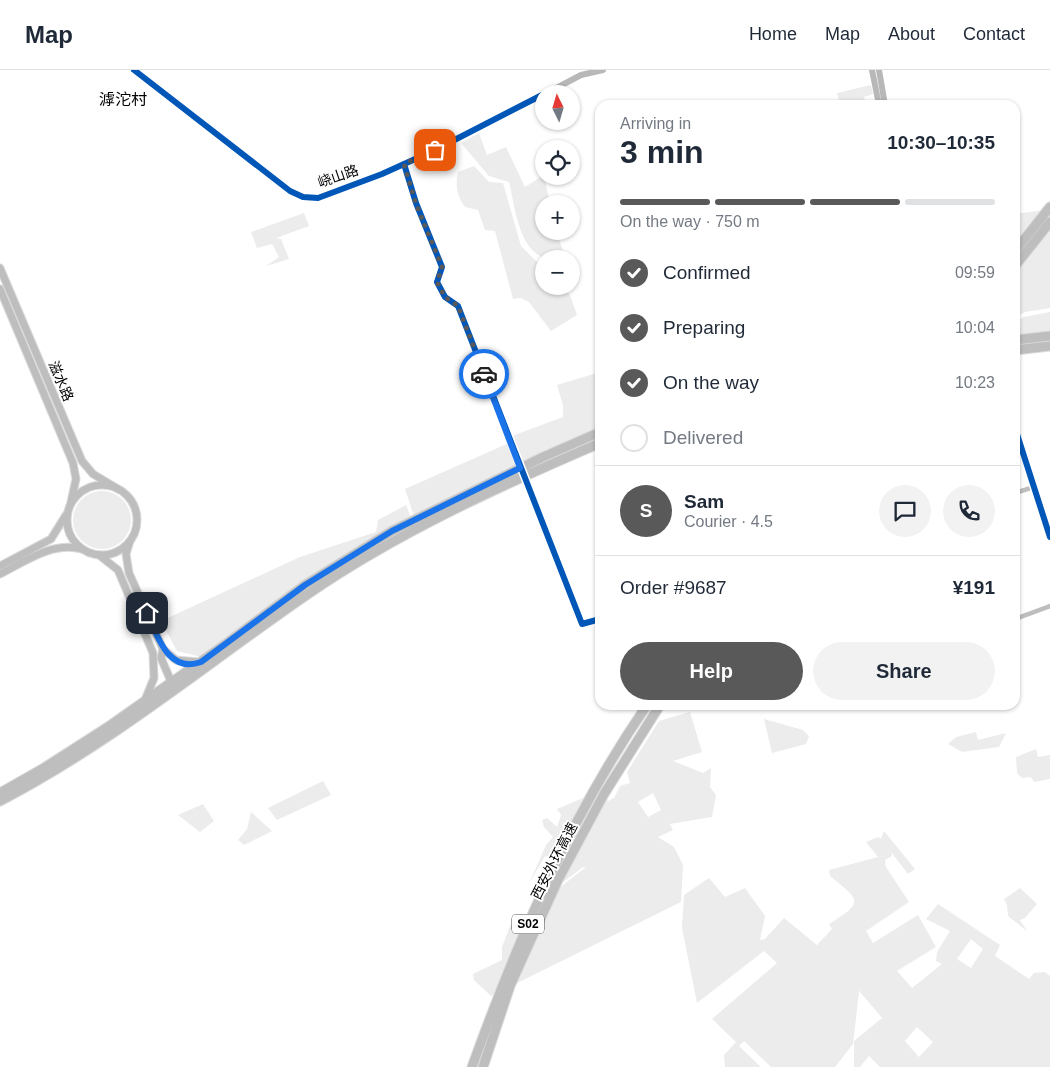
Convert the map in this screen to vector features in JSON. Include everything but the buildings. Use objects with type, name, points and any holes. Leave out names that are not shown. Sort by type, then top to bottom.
[{"type":"highway","points":[[1020,245],[1050,207]]},
{"type":"highway","points":[[1020,260],[1050,222]]},
{"type":"highway","points":[[1020,339],[1050,336]]},
{"type":"highway","points":[[1020,349],[1050,346]]},
{"type":"highway","points":[[0,801],[71,760],[173,685],[309,593],[396,540],[595,435]]},
{"type":"highway","points":[[0,793],[77,748],[144,702],[173,685],[305,585],[392,531],[523,472],[595,445]]},
{"type":"highway","name":"西安外环高速","points":[[472,1067],[506,974],[549,877],[594,786],[644,710]]},
{"type":"highway","name":"西安外环高速","points":[[483,1067],[510,986],[558,880],[604,794],[657,710]]},
{"type":"main road","name":"滋水路","points":[[0,268],[82,462],[93,474],[118,489]]},
{"type":"main road","name":"滋水路","points":[[0,290],[74,464],[76,479],[71,502]]},
{"type":"main road","points":[[0,566],[50,539],[67,513],[71,502],[78,494],[88,488],[99,485],[118,489],[129,497],[135,507],[136,524],[126,554],[129,573],[163,649],[176,660],[194,664],[201,662]]},
{"type":"main road","points":[[67,513],[70,535],[77,544],[87,551]]},
{"type":"main road","points":[[0,574],[54,548],[75,547],[98,554],[110,554],[121,549],[130,541]]},
{"type":"main road","points":[[98,554],[118,570],[153,653],[154,678],[144,702]]},
{"type":"main road","points":[[161,658],[163,649]]},
{"type":"main road","points":[[153,653],[161,658],[173,685]]},
{"type":"street","name":"峣山路","points":[[134,70],[290,191],[303,196],[318,198],[404,164],[535,98]]},
{"type":"street","name":"峣山路","points":[[562,85],[581,75],[603,70]]},
{"type":"street","points":[[872,70],[878,100]]},
{"type":"street","points":[[879,70],[884,100]]},
{"type":"street","points":[[404,164],[416,204],[442,267],[437,282],[445,297],[458,306],[582,624],[595,620]]},
{"type":"street","points":[[1020,444],[1050,537]]},
{"type":"street","points":[[1020,491],[1034,487]]},
{"type":"street","points":[[1020,617],[1050,606]]},
{"type":"shaded area","points":[[871,85],[873,94],[864,97],[865,100],[839,100],[837,93]]},
{"type":"shaded area","points":[[479,133],[487,155],[506,147],[525,187],[535,181],[535,185],[546,185],[548,195],[535,195],[535,240],[559,240],[563,250],[535,250],[535,252],[530,247],[519,226],[509,182],[489,176],[461,143]]},
{"type":"shaded area","points":[[474,166],[489,182],[503,183],[521,246],[535,260],[535,295],[570,295],[577,315],[551,331],[529,302],[521,298],[513,299],[495,231],[485,230],[478,210],[465,207],[457,191],[458,172]]},
{"type":"shaded area","points":[[1050,204],[1050,308],[1020,314],[1020,213],[1046,210]]},
{"type":"shaded area","points":[[304,213],[309,226],[276,238],[281,239],[289,259],[266,266],[279,257],[272,244],[257,248],[251,232]]},
{"type":"shaded area","points":[[1050,312],[1050,337],[1020,340],[1020,319]]},
{"type":"shaded area","points":[[595,374],[595,438],[525,465],[512,436],[563,417],[563,405],[557,385]]},
{"type":"shaded area","points":[[511,442],[520,467],[415,519],[405,489]]},
{"type":"shaded area","points":[[96,491],[108,491],[123,499],[131,514],[131,526],[123,541],[108,549],[96,549],[81,541],[73,526],[73,514],[81,499]]},
{"type":"shaded area","points":[[406,505],[412,521],[201,657],[177,651],[161,621],[300,557],[376,532],[378,520]]},
{"type":"shaded area","points":[[690,712],[702,752],[673,761],[703,773],[711,768],[710,787],[716,795],[712,817],[670,824],[673,830],[658,837],[674,847],[683,865],[681,902],[491,996],[474,980],[473,974],[502,960],[502,947],[510,926],[523,919],[539,926],[554,892],[586,867],[583,867],[558,886],[566,865],[545,856],[529,884],[546,845],[553,837],[544,827],[542,820],[547,818],[557,827],[561,815],[557,809],[595,793],[608,801],[614,798],[620,786],[630,783],[627,772],[659,721]],"holes":[[[653,793],[661,810],[648,817],[638,802]]]},
{"type":"shaded area","points":[[764,719],[803,730],[809,736],[806,744],[772,753]]},
{"type":"shaded area","points":[[976,732],[978,740],[1006,733],[999,747],[962,752],[948,744],[956,737]]},
{"type":"shaded area","points":[[1036,749],[1038,757],[1050,755],[1050,779],[1034,782],[1031,777],[1022,778],[1017,773],[1016,757]]},
{"type":"shaded area","points":[[323,781],[331,795],[277,820],[268,808]]},
{"type":"shaded area","points":[[203,804],[214,821],[200,832],[178,815]]},
{"type":"shaded area","points":[[251,812],[272,831],[244,845],[238,840],[247,829]]},
{"type":"shaded area","points":[[884,831],[915,869],[908,874],[891,852],[892,856],[885,860],[886,867],[909,902],[866,931],[873,943],[918,915],[936,947],[897,971],[912,988],[942,964],[936,961],[937,952],[950,931],[926,919],[938,904],[1000,945],[995,956],[1029,979],[1034,973],[1045,972],[1050,976],[1050,1067],[880,1067],[869,1056],[860,1067],[854,1067],[854,1041],[882,1018],[860,992],[862,990],[859,992],[853,1044],[835,1067],[771,1067],[744,1041],[739,1046],[761,1067],[725,1067],[724,1055],[736,1042],[712,1019],[777,963],[764,951],[697,1003],[682,928],[684,895],[709,878],[725,897],[745,888],[765,916],[760,940],[765,939],[784,918],[817,945],[832,929],[829,924],[848,911],[853,906],[854,901],[853,896],[830,876],[829,870],[878,857],[866,842],[878,837],[881,839]],"holes":[[[971,939],[983,949],[971,968],[957,959]],[[917,1027],[933,1042],[919,1057],[905,1041]]]},
{"type":"shaded area","points":[[1020,888],[1037,904],[1025,918],[1020,920],[1027,931],[1008,916],[1007,905],[1004,899]]},
{"type":"cycle path","points":[[134,70],[290,191],[303,197],[318,198],[382,174],[435,150],[535,99]]},
{"type":"cycle path","points":[[404,164],[416,203],[442,267],[437,282],[445,297],[458,306],[582,624],[595,620]]},
{"type":"cycle path","points":[[1020,444],[1050,537]]},
{"type":"way so far","points":[[435,150],[404,164],[416,204],[442,267],[437,282],[445,297],[458,306],[484,374]]},
{"type":"district","name":"滹沱村","points":[[123,99]]},
{"type":"route","points":[[147,613],[165,652],[180,662],[194,664],[201,662],[305,585],[392,531],[520,468],[484,374]]}]
